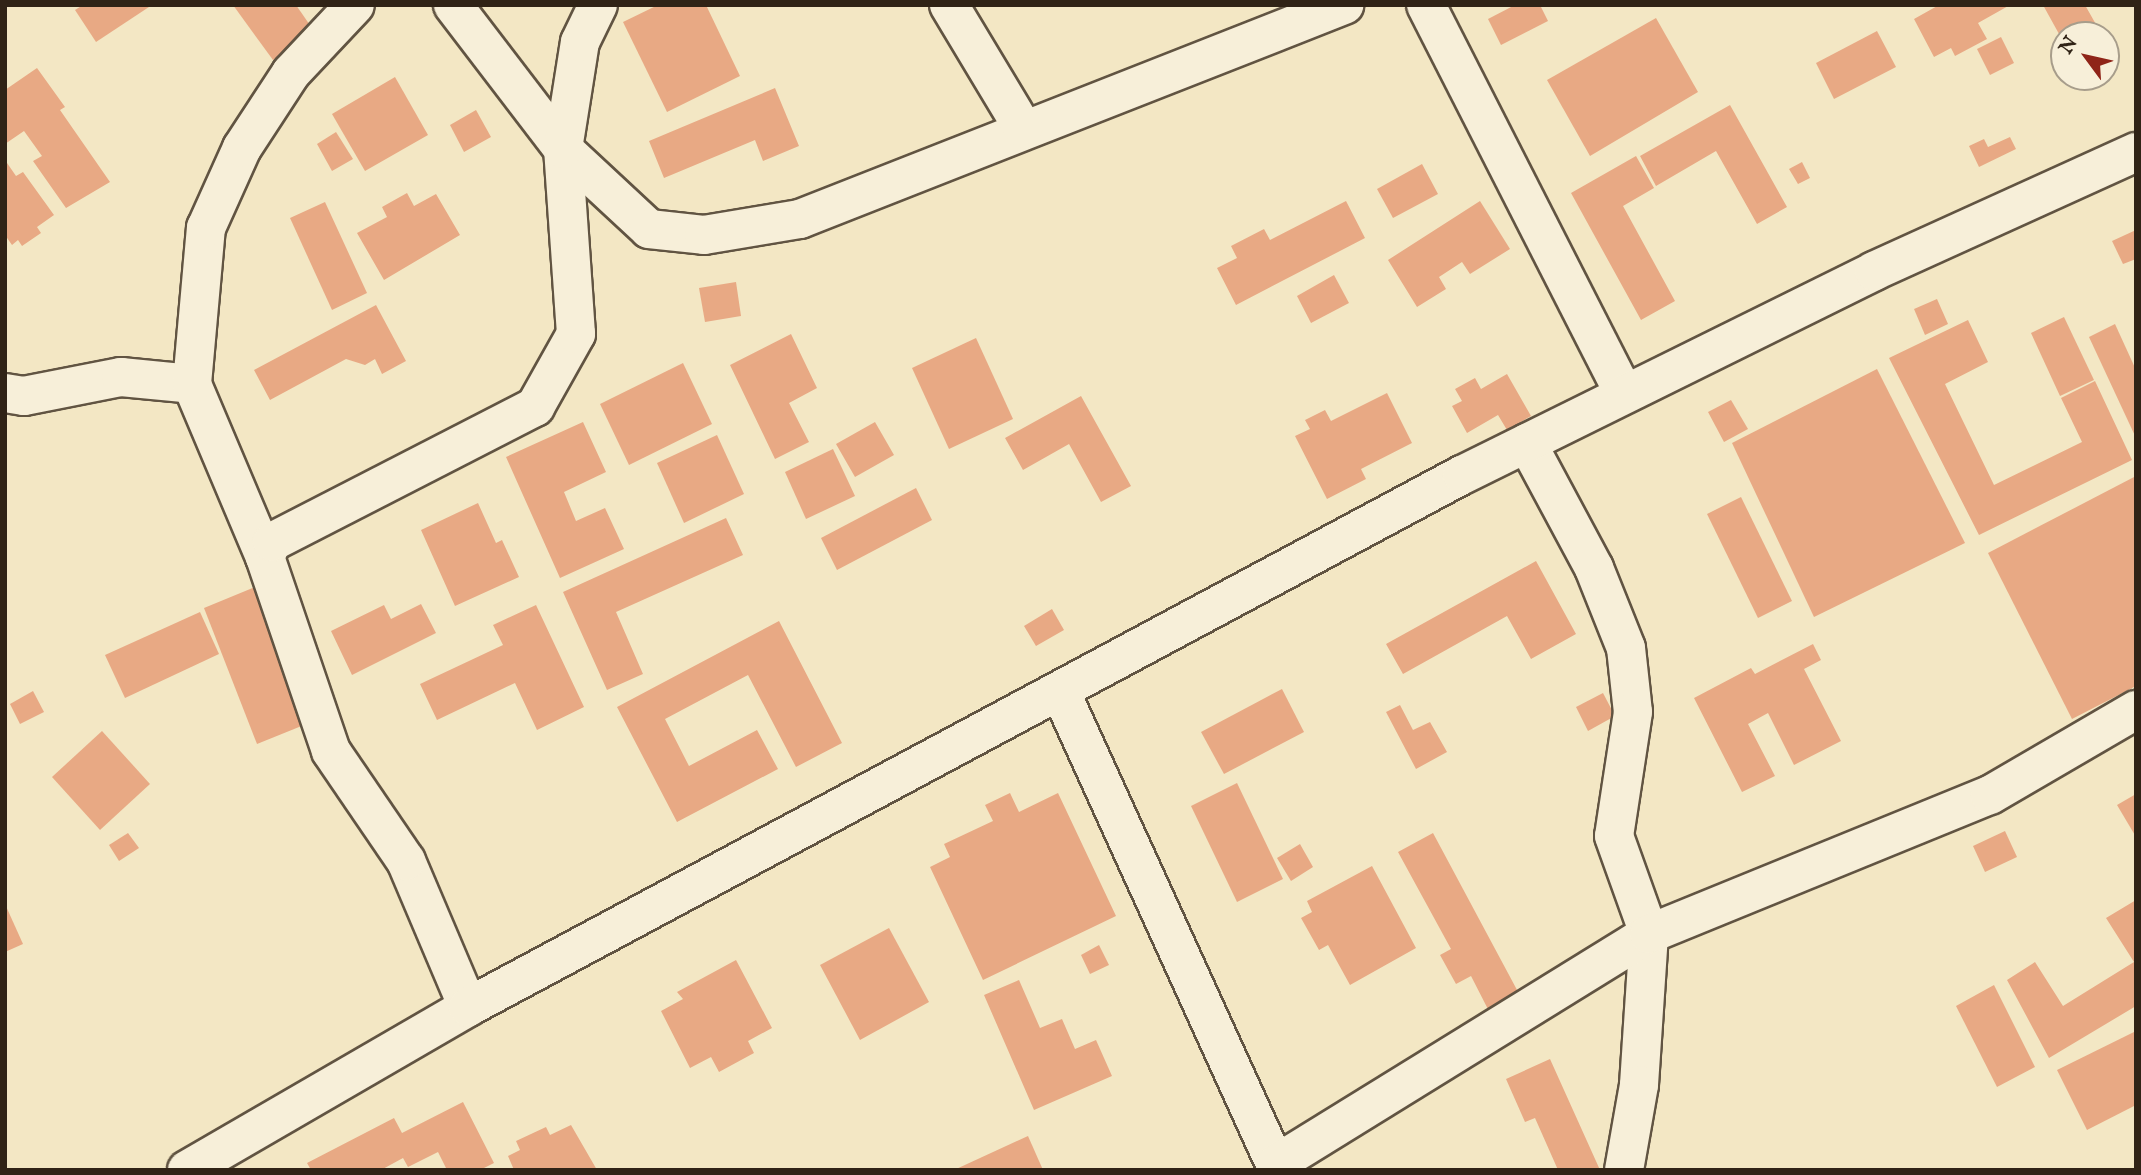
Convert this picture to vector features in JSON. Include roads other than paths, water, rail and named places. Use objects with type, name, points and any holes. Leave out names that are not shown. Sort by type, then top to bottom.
[{"type":"street","points":[[355,5],[291,73],[242,148],[206,228],[192,384],[265,557],[331,751],[406,860],[468,1007]]},
{"type":"street","points":[[453,5],[563,149],[649,229],[704,235],[800,219],[1023,128],[1344,5]]},
{"type":"street","points":[[265,557],[272,542],[535,408],[576,334],[563,149],[580,43],[598,5]]},
{"type":"street","points":[[949,5],[1023,128]]},
{"type":"street","points":[[1426,5],[1624,393]]},
{"type":"street","points":[[187,1170],[468,1007],[1527,443],[1624,393],[2136,152]]},
{"type":"street","points":[[5,393],[24,396],[121,377],[192,384]]},
{"type":"street","points":[[1527,443],[1594,568],[1626,648],[1633,712],[1614,836],[1649,934],[1639,1086],[1624,1170]]},
{"type":"street","points":[[1061,693],[1277,1167],[1649,934],[1990,795],[2136,710]]}]
